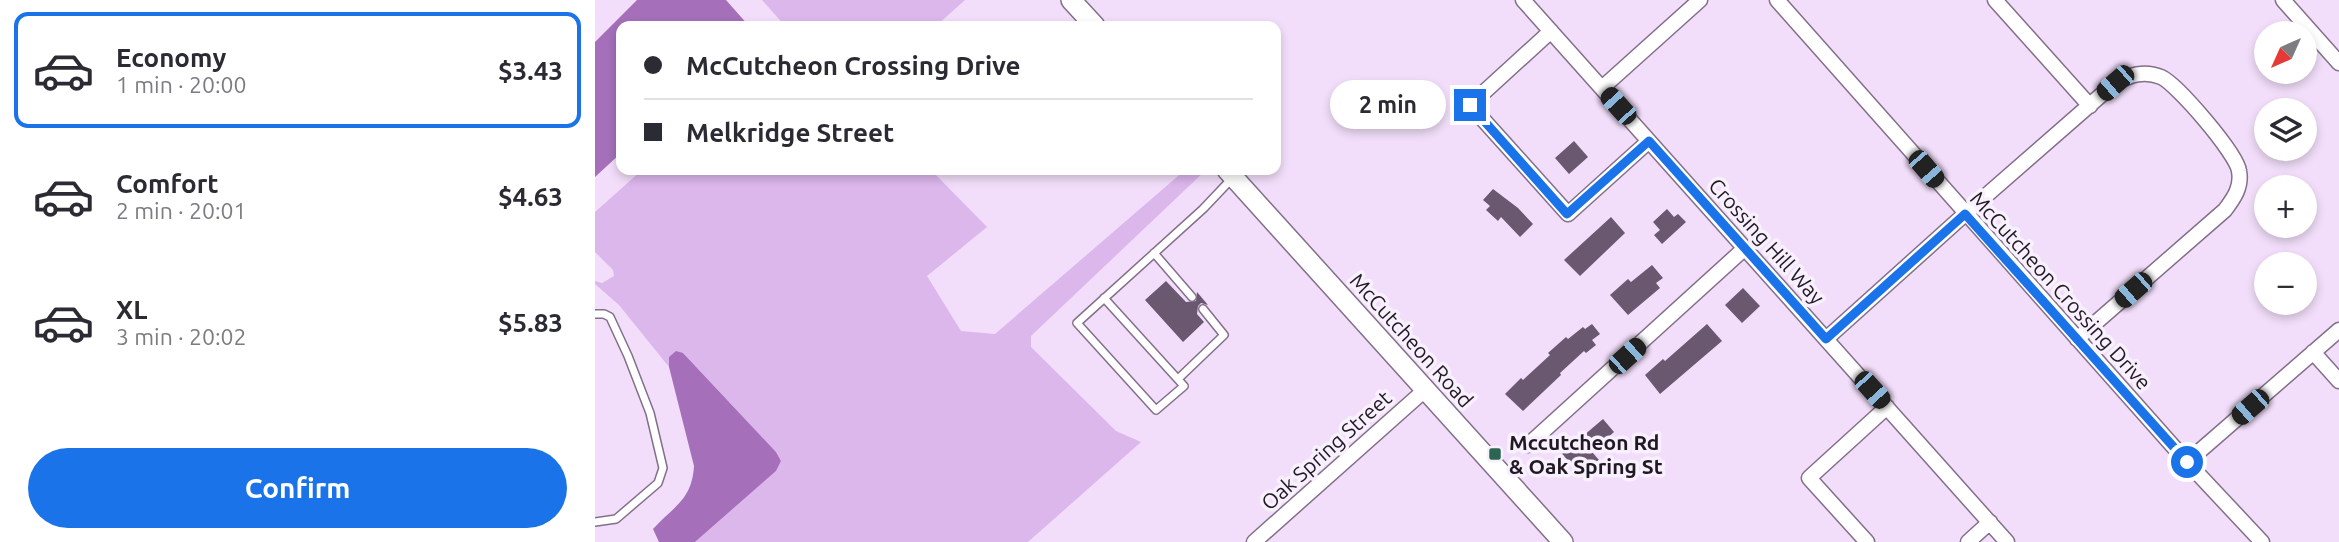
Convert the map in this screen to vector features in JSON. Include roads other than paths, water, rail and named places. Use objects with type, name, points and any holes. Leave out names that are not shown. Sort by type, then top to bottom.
[{"type":"main road","points":[[1071,0],[1090,21]]},
{"type":"main road","name":"McCutcheon Road","points":[[1237,175],[1563,542]]},
{"type":"street","name":"Crossing Hill Way","points":[[1523,0],[2007,542]]},
{"type":"street","points":[[1601,88],[1700,0]]},
{"type":"street","name":"McCutcheon Crossing Drive","points":[[1777,0],[1965,214],[2262,542]]},
{"type":"street","points":[[1995,0],[2089,106]]},
{"type":"street","points":[[2283,0],[2339,64]]},
{"type":"street","points":[[1551,30],[1470,105],[1567,214],[1649,141]]},
{"type":"street","points":[[1826,339],[1965,214],[2122,79],[2129,75],[2146,73],[2162,77],[2176,88],[2230,150],[2239,170],[2238,192],[2225,210],[2077,339]]},
{"type":"street","points":[[1528,445],[1745,248]]},
{"type":"street","points":[[2187,462],[2339,330]]},
{"type":"street","points":[[2313,352],[2339,381]]},
{"type":"street","name":"Oak Spring Street","points":[[1254,542],[1426,389]]},
{"type":"street","points":[[1867,542],[1809,478],[1887,407]]},
{"type":"street","points":[[1969,542],[1990,522]]},
{"type":"lane","points":[[1104,298],[1184,386],[1156,410],[1077,323],[1104,298],[1154,253],[1231,175]]},
{"type":"lane","points":[[1154,253],[1192,296]]},
{"type":"lane","points":[[1178,379],[1224,335],[1203,309]]},
{"type":"lane","points":[[595,314],[610,317],[628,355],[650,413],[663,468],[659,483],[616,519],[595,523]]},
{"type":"place","name":"Mccutcheon Rd & Oak Spring St","points":[[1495,454]]}]
